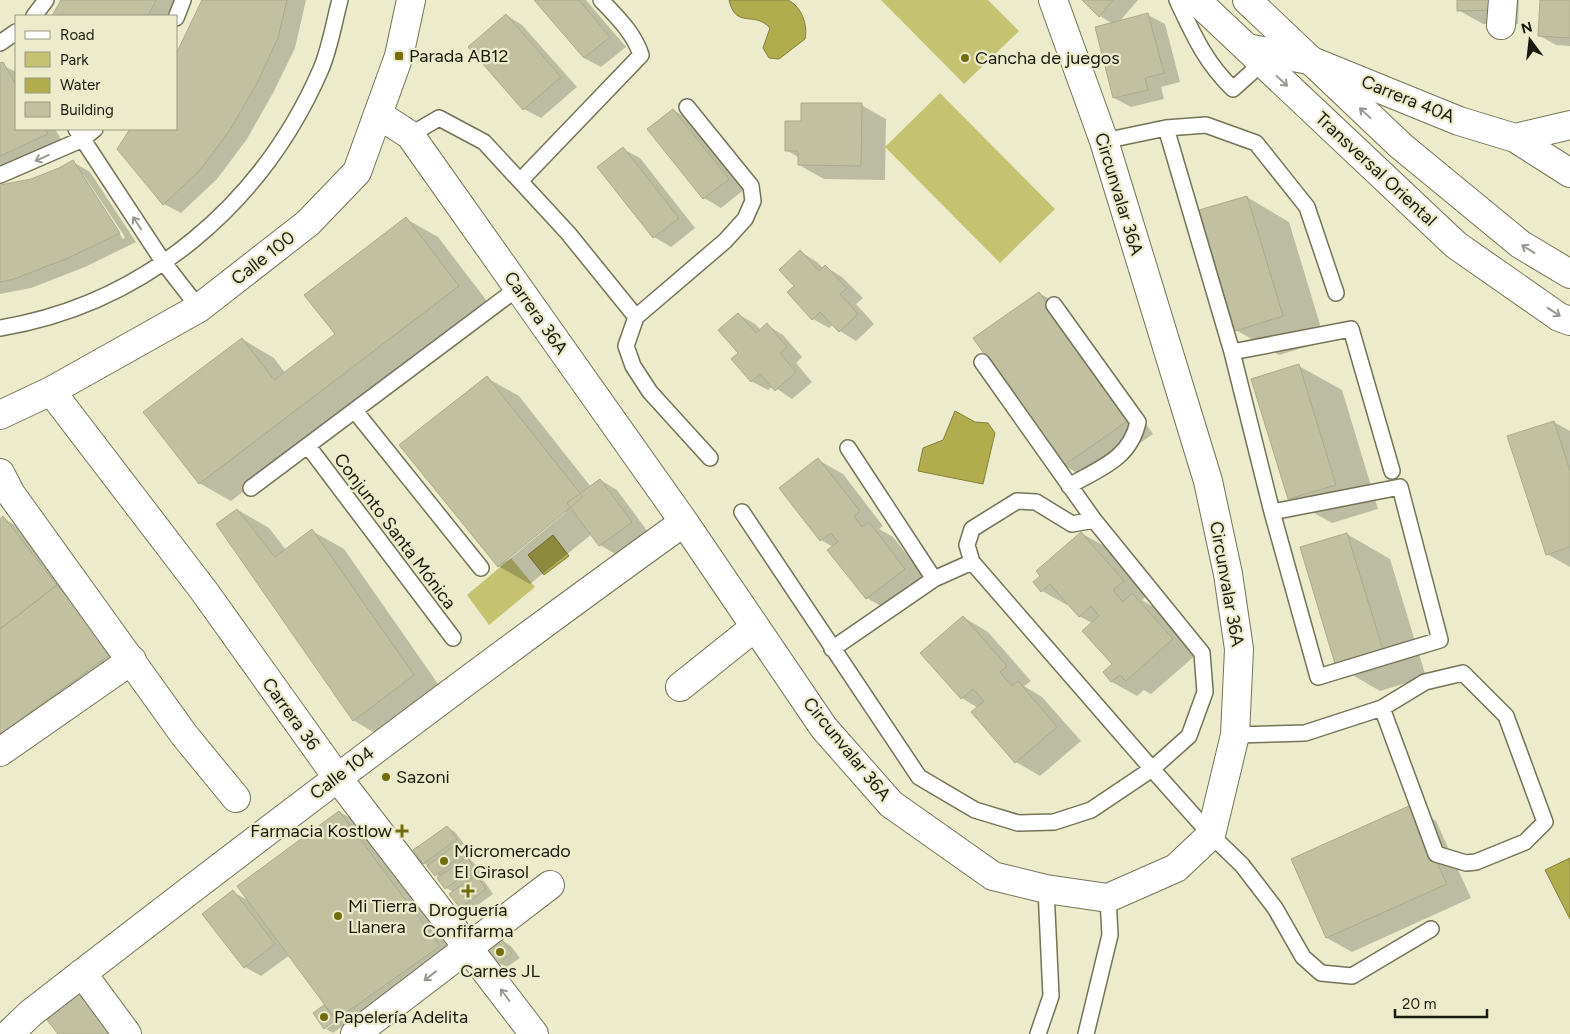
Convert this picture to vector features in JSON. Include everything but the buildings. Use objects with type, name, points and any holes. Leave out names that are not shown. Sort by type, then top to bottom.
[{"type":"street","name":"Calle 100","points":[[0,415],[51,391],[187,294],[308,223],[357,172],[399,56],[411,0]]},
{"type":"street","name":"Circunvalar 36A","points":[[1053,0],[1104,141],[1208,481],[1228,574],[1239,649],[1235,734],[1211,834]]},
{"type":"street","name":"Transversal Oriental","points":[[1196,0],[1456,245],[1560,317],[1570,321]]},
{"type":"street","name":"Transversal Oriental","points":[[1247,0],[1401,146],[1520,244],[1570,274]]},
{"type":"street","name":"Carrera 40A","points":[[1254,55],[1310,60],[1459,120],[1515,138],[1570,172]]},
{"type":"street","name":"Carrera 36A","points":[[379,115],[410,135],[684,522]]},
{"type":"street","points":[[1515,138],[1570,126]]},
{"type":"street","name":"Carrera 36","points":[[51,391],[204,591],[337,777],[534,1034]]},
{"type":"street","points":[[4,490],[132,660],[185,736],[236,798]]},
{"type":"street","name":"Circunvalar 36A","points":[[684,522],[824,728],[891,804],[993,876],[1046,889],[1108,898]]},
{"type":"street","name":"Calle 104","points":[[8,1034],[31,1013],[82,973],[337,777],[506,650],[684,522]]},
{"type":"street","points":[[680,687],[755,627]]},
{"type":"street","points":[[0,752],[132,660]]},
{"type":"street","points":[[1108,898],[1176,868],[1211,834]]},
{"type":"street","points":[[354,1034],[550,885]]},
{"type":"street","points":[[82,973],[127,1034]]},
{"type":"lane","points":[[35,15],[46,0]]},
{"type":"lane","points":[[177,15],[183,0]]},
{"type":"lane","points":[[0,328],[30,323],[100,299],[164,264],[229,210],[282,144],[321,68],[340,0]]},
{"type":"lane","points":[[521,180],[641,55],[637,43],[601,0]]},
{"type":"lane","points":[[1176,0],[1203,55],[1217,74],[1233,89],[1254,55]]},
{"type":"lane","points":[[0,43],[15,34]]},
{"type":"lane","points":[[687,107],[752,186],[753,201],[745,219],[726,241],[636,317],[626,346],[633,366],[650,392],[710,458]]},
{"type":"lane","points":[[410,135],[439,118],[484,142],[521,180],[636,317]]},
{"type":"lane","points":[[1104,141],[1166,128],[1206,125],[1256,143],[1307,207],[1336,293]]},
{"type":"lane","points":[[1166,128],[1232,352],[1272,512],[1318,677],[1440,640],[1400,487],[1272,512]]},
{"type":"lane","points":[[0,174],[80,134],[92,130]]},
{"type":"lane","points":[[80,134],[164,264],[187,294]]},
{"type":"lane","name":"Conjunto Santa Mónica","points":[[251,488],[518,288]]},
{"type":"lane","points":[[1054,305],[1138,422],[1134,439],[1119,457],[1069,486]]},
{"type":"lane","points":[[1232,352],[1351,329],[1392,471]]},
{"type":"lane","points":[[742,512],[919,778],[975,810],[1018,823],[1054,822],[1091,810],[1152,769],[1189,736],[1205,692],[1202,654],[1094,520],[982,362]]},
{"type":"lane","points":[[355,410],[481,568]]},
{"type":"lane","name":"Conjunto Santa Mónica","points":[[308,446],[453,638]]},
{"type":"lane","points":[[848,448],[934,579]]},
{"type":"lane","points":[[1094,520],[1072,524],[1036,502],[1017,501],[972,529],[968,545],[972,562],[1152,769],[1242,865],[1275,908],[1303,957],[1321,973],[1352,976],[1431,929]]},
{"type":"lane","points":[[832,649],[934,579],[972,562]]},
{"type":"lane","points":[[1235,734],[1305,733],[1382,708],[1425,682],[1463,673],[1506,716],[1545,822],[1524,842],[1476,862],[1466,864],[1436,854],[1382,708]]},
{"type":"lane","points":[[1038,1034],[1051,996],[1046,889]]},
{"type":"lane","points":[[1086,1034],[1110,935],[1108,898]]},
{"type":"green space","name":"Cancha de juegos","points":[[881,0],[988,0],[1019,31],[964,84]]},
{"type":"green space","points":[[940,93],[1055,209],[1000,263],[885,147]]},
{"type":"green space","points":[[511,558],[535,587],[489,625],[467,595]]},
{"type":"water","points":[[729,0],[788,0],[797,7],[803,17],[806,28],[805,39],[779,59],[769,58],[763,48],[770,28],[758,20],[741,17],[736,14]]},
{"type":"water","points":[[955,411],[975,422],[988,423],[995,433],[983,484],[918,471],[923,448],[943,440]]},
{"type":"water","points":[[553,535],[569,556],[544,575],[528,555]]},
{"type":"water","points":[[1570,858],[1570,919],[1545,870]]},
{"type":"place","name":"Parada AB12","points":[[399,56]]},
{"type":"place","name":"Cancha de juegos","points":[[965,58]]},
{"type":"place","name":"Sazoni","points":[[386,777]]},
{"type":"place","name":"Farmacia Kostlow","points":[[402,831]]},
{"type":"place","name":"Micromercado El Girasol","points":[[444,861]]},
{"type":"place","name":"Droguería Confifarma","points":[[468,891]]},
{"type":"place","name":"Mi Tierra Llanera","points":[[338,916]]},
{"type":"place","name":"Carnes JL","points":[[500,952]]},
{"type":"place","name":"Papelería Adelita","points":[[324,1017]]}]
